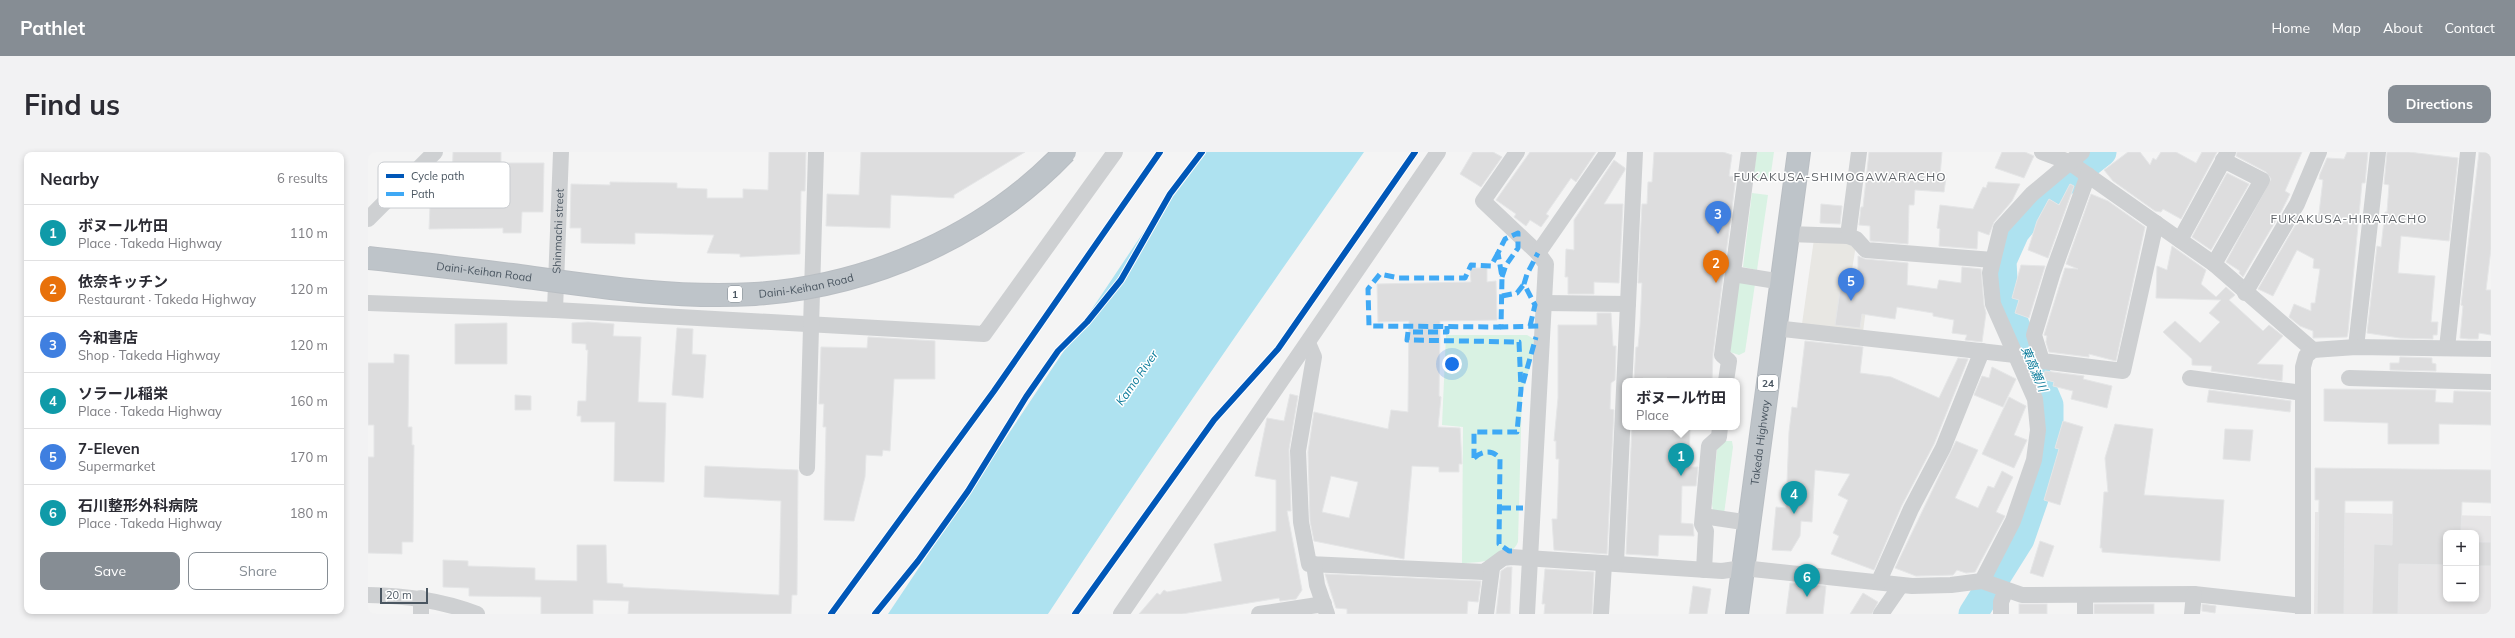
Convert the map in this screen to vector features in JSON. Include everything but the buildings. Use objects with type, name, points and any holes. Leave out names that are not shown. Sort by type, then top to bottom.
[{"type":"highway","name":"Daini-Keihan Road","points":[[368,258],[586,286],[657,292],[755,294],[802,289],[850,279],[896,263],[939,244],[983,220],[1021,193],[1065,152]]},
{"type":"highway","name":"Takeda Highway","points":[[1737,614],[1799,152]]},
{"type":"street","points":[[426,162],[436,152]]},
{"type":"street","name":"Shinmachi street","points":[[555,310],[561,152]]},
{"type":"street","points":[[807,468],[812,347],[810,323],[816,152]]},
{"type":"street","points":[[368,303],[555,310],[810,323],[984,334],[1116,152]]},
{"type":"street","points":[[1121,614],[1438,152]]},
{"type":"street","points":[[1517,152],[1483,201],[1538,253],[1546,264],[1527,614]]},
{"type":"street","points":[[1538,253],[1608,152]]},
{"type":"street","points":[[1623,378],[1635,152]]},
{"type":"street","points":[[1726,378],[1729,361],[1722,354],[1749,152]]},
{"type":"street","points":[[1848,236],[1859,152]]},
{"type":"street","points":[[2042,152],[2070,157],[2088,175],[2214,264],[2313,350]]},
{"type":"street","points":[[1982,581],[2013,521],[2034,460],[2038,430],[2035,399],[1993,304],[1990,273],[1993,260],[2001,228],[2032,194],[2070,157],[2082,152]]},
{"type":"street","points":[[2246,293],[2298,204],[2318,152]]},
{"type":"street","points":[[2356,347],[2378,152]]},
{"type":"street","points":[[2447,348],[2468,152]]},
{"type":"street","points":[[2180,240],[2226,156],[2262,180],[2214,264]]},
{"type":"street","points":[[2088,175],[2034,335],[2042,361],[2123,371],[2156,222]]},
{"type":"street","points":[[368,219],[379,208]]},
{"type":"street","points":[[1788,234],[1848,236],[1856,239],[1866,250],[1993,260]]},
{"type":"street","points":[[1733,274],[1782,282]]},
{"type":"street","points":[[1544,303],[1628,304]]},
{"type":"street","points":[[1775,328],[2015,355]]},
{"type":"street","points":[[1308,343],[1314,358],[1298,452],[1301,522],[1309,564],[1484,572],[1492,568],[1503,558],[1722,571],[1742,568],[1878,581],[1901,585],[1951,585],[1982,581],[2022,595],[2194,594],[2267,608],[2303,610],[2303,367],[2306,356],[2313,350],[2356,347],[2491,349]]},
{"type":"street","points":[[1878,581],[1911,509],[1943,448],[1982,351]]},
{"type":"street","points":[[2190,378],[2303,393]]},
{"type":"street","points":[[2349,378],[2491,382]]},
{"type":"street","points":[[1601,614],[1610,564],[1622,391]]},
{"type":"street","points":[[1704,570],[1706,532],[1702,524],[1709,446],[1719,437],[1720,430]]},
{"type":"street","points":[[1703,516],[1750,523]]},
{"type":"street","points":[[1259,614],[1326,609],[1317,585],[1314,564]]},
{"type":"street","points":[[1486,614],[1492,568]]},
{"type":"street","points":[[1881,614],[1901,585]]},
{"type":"street","points":[[2001,614],[2001,602],[2006,590]]},
{"type":"street","points":[[2192,614],[2194,594]]},
{"type":"street","points":[[368,595],[406,596],[421,606],[477,614]]},
{"type":"street","points":[[2084,595],[2085,614]]},
{"type":"shaded area","points":[[1814,239],[1856,245],[1851,276],[1870,278],[1863,332],[1802,324]]},
{"type":"shaded area","points":[[2315,512],[2491,516],[2491,614],[2314,614]]},
{"type":"green space","points":[[1757,152],[1774,152],[1770,180],[1753,178]]},
{"type":"green space","points":[[1752,193],[1768,195],[1757,270],[1743,267]]},
{"type":"green space","points":[[1738,281],[1755,284],[1745,352],[1739,355],[1730,352]]},
{"type":"green space","points":[[1446,335],[1527,335],[1534,339],[1532,360],[1522,393],[1518,542],[1509,553],[1502,557],[1485,561],[1462,563],[1463,427],[1442,425]]},
{"type":"green space","points":[[1725,441],[1732,441],[1733,447],[1724,514],[1713,511],[1712,504],[1717,449]]},
{"type":"water","name":"Kamo River","points":[[1197,152],[1364,152],[1244,324],[1048,614],[888,614]]},
{"type":"waterway","name":"東高瀬川","points":[[1973,614],[2020,539],[2038,487],[2049,436],[2049,405],[2004,299],[2002,261],[2015,232],[2043,198],[2102,152]]},
{"type":"marked path","points":[[1502,277],[1506,265],[1518,248],[1518,233],[1505,239],[1498,253],[1502,277],[1501,327],[1543,326]]},
{"type":"marked path","points":[[1498,253],[1491,266],[1471,265],[1465,278],[1399,278],[1380,274],[1368,289],[1369,326],[1501,327]]},
{"type":"marked path","points":[[1530,326],[1535,305],[1524,284],[1527,274],[1538,253]]},
{"type":"marked path","points":[[1502,296],[1517,293],[1524,284]]},
{"type":"marked path","points":[[1447,326],[1447,332],[1408,332],[1407,340],[1519,342],[1521,389],[1517,432],[1474,432],[1474,458]]},
{"type":"marked path","points":[[1523,383],[1536,337]]},
{"type":"marked path","points":[[1474,458],[1480,454],[1491,452],[1500,459],[1499,544],[1509,551],[1514,551]]},
{"type":"marked path","points":[[1501,508],[1523,508]]},
{"type":"cycle path","points":[[831,614],[994,391],[1160,152]]},
{"type":"cycle path","points":[[875,614],[918,561],[968,491],[1026,397],[1058,351],[1087,322],[1121,280],[1170,194],[1202,152]]},
{"type":"cycle path","points":[[1075,614],[1214,420],[1278,349],[1415,152]]},
{"type":"place","name":"今和書店","points":[[1718,234]]},
{"type":"place","name":"依奈キッチン","points":[[1716,283]]},
{"type":"place","name":"7-Eleven","points":[[1851,301]]},
{"type":"place","name":"ボヌール竹田","points":[[1681,476]]},
{"type":"place","name":"ソラール稲栄","points":[[1794,514]]},
{"type":"place","name":"石川整形外科病院","points":[[1807,597]]},
{"type":"district","name":"FUKAKUSA-SHIMOGAWARACHO","points":[[1840,177]]},
{"type":"district","name":"FUKAKUSA-HIRATACHO","points":[[2349,219]]}]
